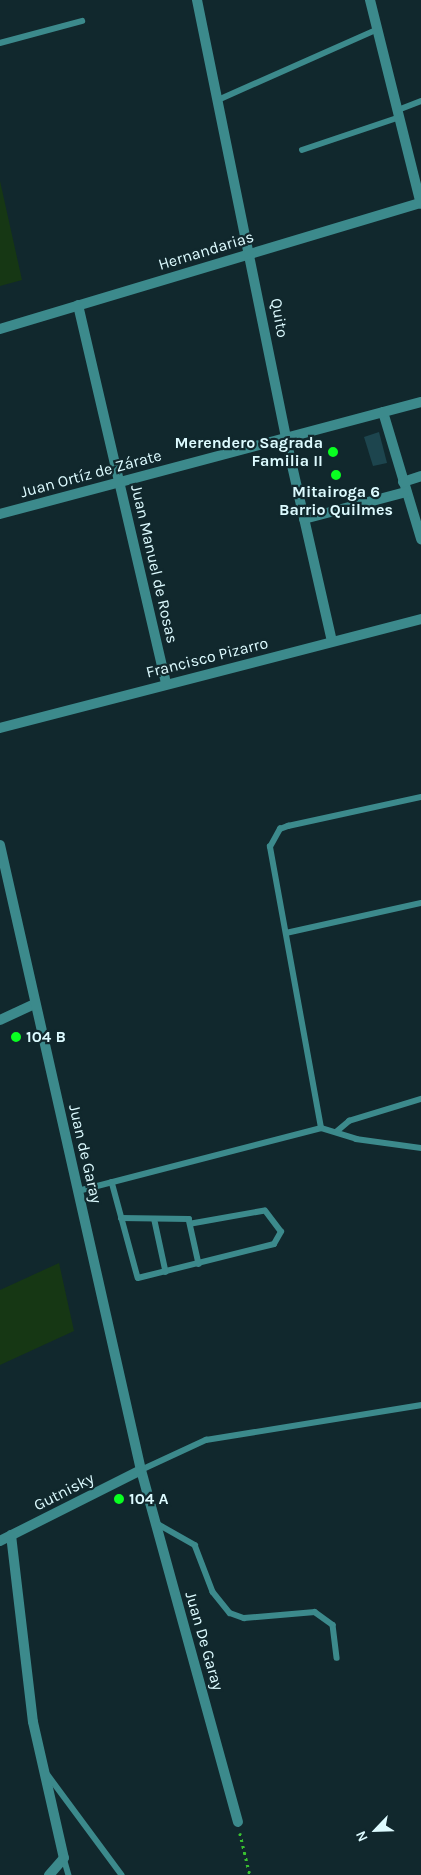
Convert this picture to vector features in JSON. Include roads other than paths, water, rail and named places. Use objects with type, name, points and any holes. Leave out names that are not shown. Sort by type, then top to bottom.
[{"type":"street","name":"Quito","points":[[197,0],[252,253],[286,439],[332,642]]},
{"type":"street","points":[[370,0],[421,204]]},
{"type":"street","name":"Hernandarias","points":[[0,329],[421,204]]},
{"type":"street","name":"Juan Manuel de Rosas","points":[[78,305],[166,684]]},
{"type":"street","name":"Juan Ortíz de Zárate","points":[[0,514],[421,402]]},
{"type":"street","points":[[383,412],[421,539]]},
{"type":"street","points":[[304,519],[404,487],[421,476]]},
{"type":"street","name":"Francisco Pizarro","points":[[0,728],[421,618]]},
{"type":"street","name":"Juan de Garay","points":[[0,845],[141,1470]]},
{"type":"street","points":[[0,1020],[35,1004]]},
{"type":"street","name":"Juan De Garay","points":[[141,1470],[238,1822]]},
{"type":"street","name":"Gutnisky","points":[[0,1541],[141,1470]]},
{"type":"street","points":[[11,1535],[42,1767],[64,1858],[49,1875]]},
{"type":"lane","points":[[0,43],[82,21]]},
{"type":"lane","points":[[218,100],[378,29]]},
{"type":"lane","points":[[302,150],[399,114],[421,102]]},
{"type":"lane","points":[[321,1128],[270,847],[280,830],[421,797]]},
{"type":"lane","points":[[286,933],[421,903]]},
{"type":"lane","points":[[336,1132],[349,1122],[421,1099]]},
{"type":"lane","points":[[78,1191],[321,1128],[421,1148]]},
{"type":"lane","points":[[112,1182],[134,1274],[143,1278],[274,1244],[281,1232],[265,1211],[192,1224]]},
{"type":"lane","points":[[121,1218],[155,1221],[184,1216],[192,1224],[199,1264]]},
{"type":"lane","points":[[155,1221],[166,1272]]},
{"type":"lane","points":[[141,1470],[206,1440],[421,1405]]},
{"type":"lane","points":[[156,1522],[194,1544],[214,1592],[230,1613],[244,1618],[316,1612],[333,1626],[337,1658]]},
{"type":"lane","points":[[42,1767],[122,1875]]},
{"type":"lane","points":[[64,1858],[69,1875]]},
{"type":"place","name":"Merendero Sagrada Familia II","points":[[333,452]]},
{"type":"place","name":"Mitairoga 6 Barrio Quilmes","points":[[336,475]]},
{"type":"place","name":"104 B","points":[[16,1037]]},
{"type":"place","name":"104 A","points":[[119,1499]]}]
